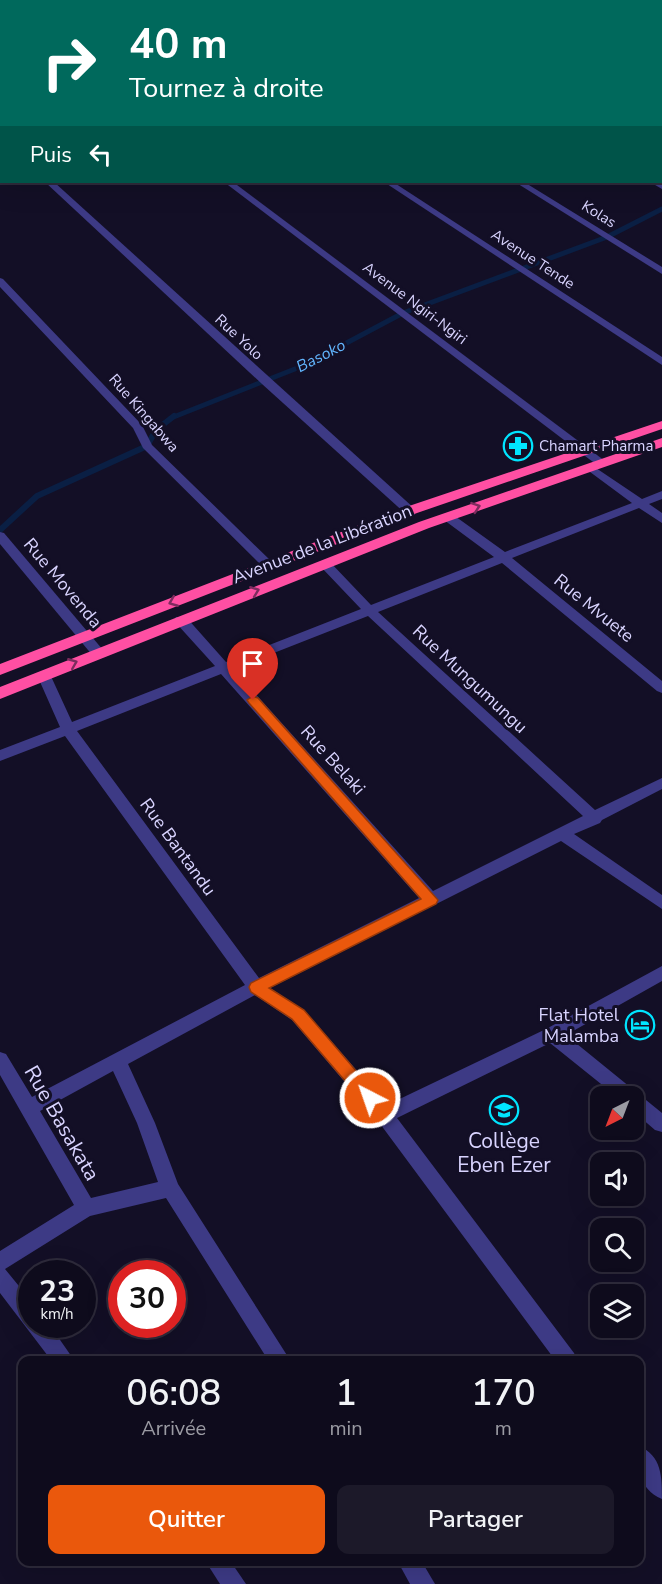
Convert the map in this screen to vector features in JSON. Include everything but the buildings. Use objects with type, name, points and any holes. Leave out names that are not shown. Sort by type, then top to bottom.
[{"type":"highway","name":"Avenue de la Libération","points":[[0,670],[267,564],[584,450],[662,425]]},
{"type":"highway","name":"Avenue de la Libération","points":[[0,693],[448,516],[662,441]]},
{"type":"street","name":"Rue Yolo","points":[[50,183],[411,512]]},
{"type":"street","name":"Avenue Ngiri-Ngiri","points":[[229,183],[584,450],[595,465],[662,519]]},
{"type":"street","name":"Avenue Tende","points":[[390,183],[662,362]]},
{"type":"street","name":"Kolas","points":[[521,183],[662,271]]},
{"type":"street","name":"Rue Kingabwa","points":[[0,281],[138,427],[147,446],[267,564]]},
{"type":"street","points":[[0,756],[662,495]]},
{"type":"street","name":"Rue Mvuete","points":[[448,516],[503,557],[662,688]]},
{"type":"street","name":"Rue Movenda","points":[[0,536],[98,653]]},
{"type":"street","name":"Rue Mungumungu","points":[[325,564],[369,610],[595,819]]},
{"type":"street","name":"Rue Belaki","points":[[181,620],[431,900]]},
{"type":"street","name":"Rue Bantandu","points":[[44,675],[68,729],[256,987]]},
{"type":"street","points":[[28,1108],[256,987],[564,835],[662,783]]},
{"type":"street","points":[[564,835],[662,903]]},
{"type":"street","points":[[384,1115],[552,1034],[662,973]]},
{"type":"street","points":[[256,987],[298,1015],[384,1115],[564,1356]]},
{"type":"street","points":[[552,1034],[616,1086]]},
{"type":"street","name":"Rue Basakata","points":[[0,1059],[86,1208]]},
{"type":"street","points":[[117,1060],[146,1124],[170,1188],[277,1356]]},
{"type":"street","points":[[644,1109],[662,1124]]},
{"type":"street","points":[[0,1262],[86,1208],[170,1188]]},
{"type":"street","points":[[0,1277],[18,1301]]},
{"type":"street","points":[[47,1338],[61,1356]]},
{"type":"street","points":[[644,1464],[662,1488]]},
{"type":"street","points":[[220,1566],[234,1584]]},
{"type":"street","points":[[412,1566],[423,1584]]},
{"type":"waterway","name":"Basoko","points":[[172,418],[305,365],[403,313],[607,237],[662,209]]},
{"type":"waterway","name":"Basoko","points":[[0,530],[37,496],[147,446],[156,430],[172,418]]},
{"type":"place","name":"Chamart Pharma","points":[[518,446]]},
{"type":"place","name":"Flat Hotel Malamba","points":[[640,1025]]},
{"type":"place","name":"Collège Eben Ezer","points":[[504,1110]]},
{"type":"route","points":[[253,700],[431,900],[256,987],[298,1015],[370,1098]]}]
